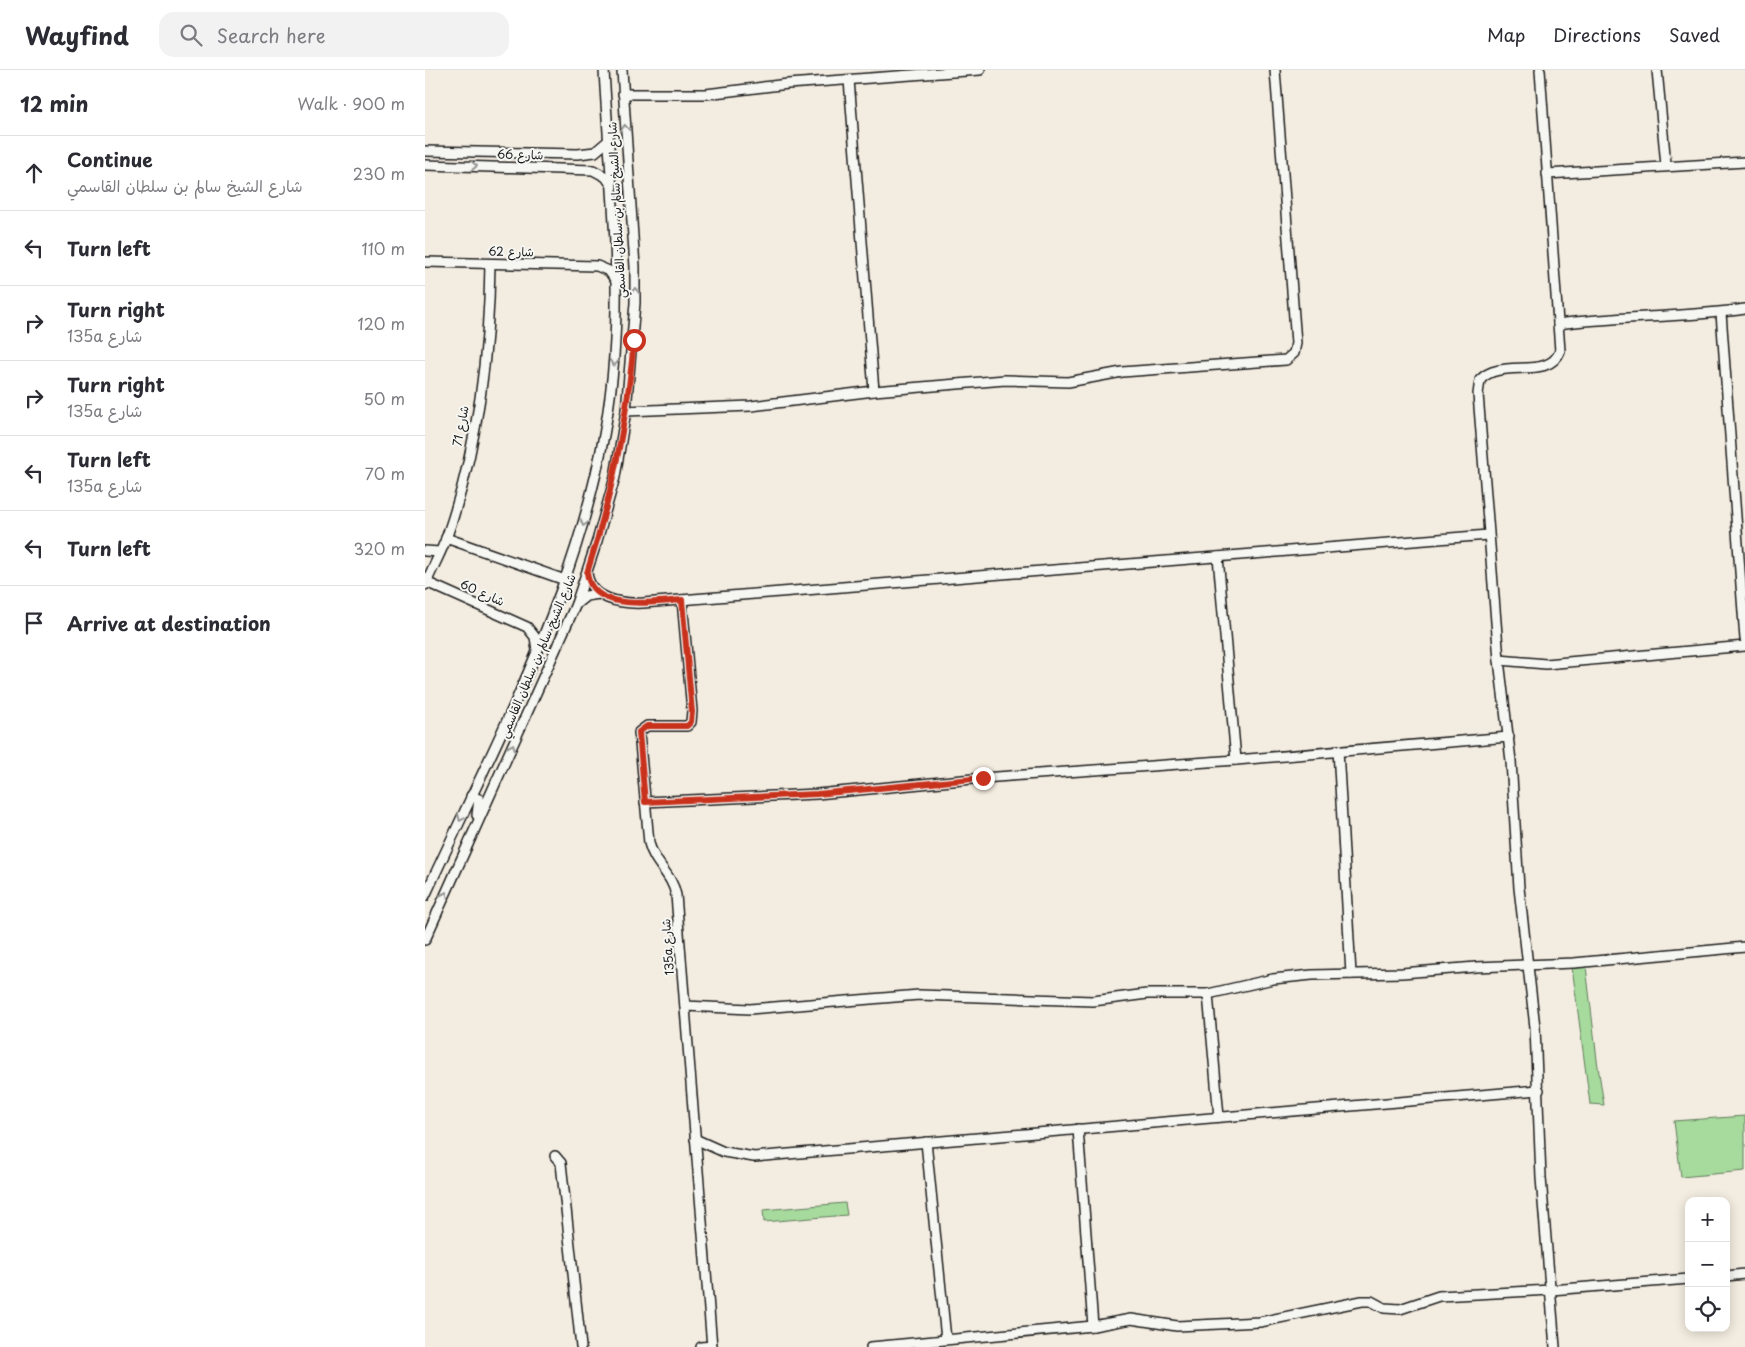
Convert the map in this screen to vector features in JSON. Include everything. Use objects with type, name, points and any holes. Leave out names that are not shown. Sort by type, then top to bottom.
[{"type":"street","name":"شارع الشيخ سالم بن سلطان القاسمي","points":[[425,896],[550,621],[590,502],[605,430],[614,356],[615,248],[604,70]]},
{"type":"street","name":"شارع الشيخ سالم بن سلطان القاسمي","points":[[425,940],[576,604],[615,477],[626,411],[634,340],[635,267],[622,70]]},
{"type":"street","points":[[623,94],[706,94],[788,84],[980,70]]},
{"type":"street","points":[[626,411],[751,406],[874,391],[1015,380],[1068,382],[1122,372],[1281,361],[1291,357],[1294,353],[1296,342],[1275,70]]},
{"type":"street","points":[[1540,70],[1560,350],[1554,361],[1543,366],[1491,371],[1480,380],[1478,394],[1488,535],[1499,660],[1509,737],[1539,1090],[1541,1178],[1555,1347]]},
{"type":"street","points":[[1657,70],[1666,165]]},
{"type":"street","points":[[849,80],[874,391]]},
{"type":"street","name":"شارع 66","points":[[425,151],[578,154],[595,152],[607,141]]},
{"type":"street","points":[[563,168],[579,166],[582,158],[578,154]]},
{"type":"street","points":[[1547,174],[1666,165],[1745,162]]},
{"type":"street","name":"شارع 66","points":[[425,165],[593,170],[606,177],[610,182]]},
{"type":"street","points":[[597,266],[609,260],[615,248]]},
{"type":"street","name":"شارع 62","points":[[425,262],[597,266]]},
{"type":"street","name":"شارع 71","points":[[426,583],[446,538],[459,496],[479,401],[489,297],[490,264]]},
{"type":"street","points":[[597,266],[609,271],[616,282]]},
{"type":"street","points":[[1558,324],[1721,313],[1745,309]]},
{"type":"street","points":[[1721,313],[1741,518],[1745,639]]},
{"type":"street","points":[[587,573],[590,585],[599,594],[622,602],[636,604],[1488,535]]},
{"type":"street","points":[[446,538],[565,580]]},
{"type":"street","points":[[425,551],[440,552]]},
{"type":"street","points":[[1218,557],[1236,760]]},
{"type":"street","name":"شارع 60","points":[[426,583],[527,627]]},
{"type":"street","points":[[576,604],[586,596],[599,594]]},
{"type":"street","name":"135a شارع","points":[[682,600],[692,712],[691,722],[687,726],[647,726],[639,732],[651,851],[654,859],[674,885],[712,1346]]},
{"type":"street","points":[[527,627],[539,626],[550,621]]},
{"type":"street","points":[[527,627],[535,638],[537,650]]},
{"type":"street","points":[[1499,660],[1546,664],[1745,646]]},
{"type":"street","points":[[645,802],[817,794],[1106,768],[1236,760],[1509,737]]},
{"type":"street","points":[[1338,750],[1351,974]]},
{"type":"street","points":[[471,796],[477,796],[480,802],[474,832]]},
{"type":"street","points":[[685,1006],[750,1009],[919,996],[993,996],[1077,1002],[1147,994],[1208,994],[1292,976],[1527,965],[1745,947]]},
{"type":"street","points":[[1208,994],[1219,1117]]},
{"type":"street","points":[[695,1139],[723,1152],[754,1157],[1539,1090]]},
{"type":"street","points":[[1078,1129],[1093,1326]]},
{"type":"street","points":[[926,1142],[945,1338]]},
{"type":"street","points":[[555,1156],[561,1163],[581,1347]]},
{"type":"street","points":[[1730,1276],[1745,1274]]},
{"type":"street","points":[[871,1347],[945,1338],[1093,1326],[1138,1319],[1177,1326],[1260,1322],[1371,1301],[1384,1308],[1400,1309],[1439,1296],[1551,1290],[1685,1279]]},
{"type":"street","points":[[701,1347],[712,1346]]},
{"type":"green space","points":[[1586,966],[1604,1105],[1590,1104],[1572,967]]},
{"type":"green space","points":[[1745,1116],[1745,1171],[1681,1177],[1674,1121]]},
{"type":"green space","points":[[845,1203],[847,1215],[764,1222],[763,1210]]},
{"type":"route","points":[[634,340],[626,411],[615,477],[587,573],[590,585],[594,590],[599,594],[622,602],[636,604],[682,600],[692,712],[691,722],[687,726],[647,726],[639,732],[645,802],[817,794],[983,778]]}]
